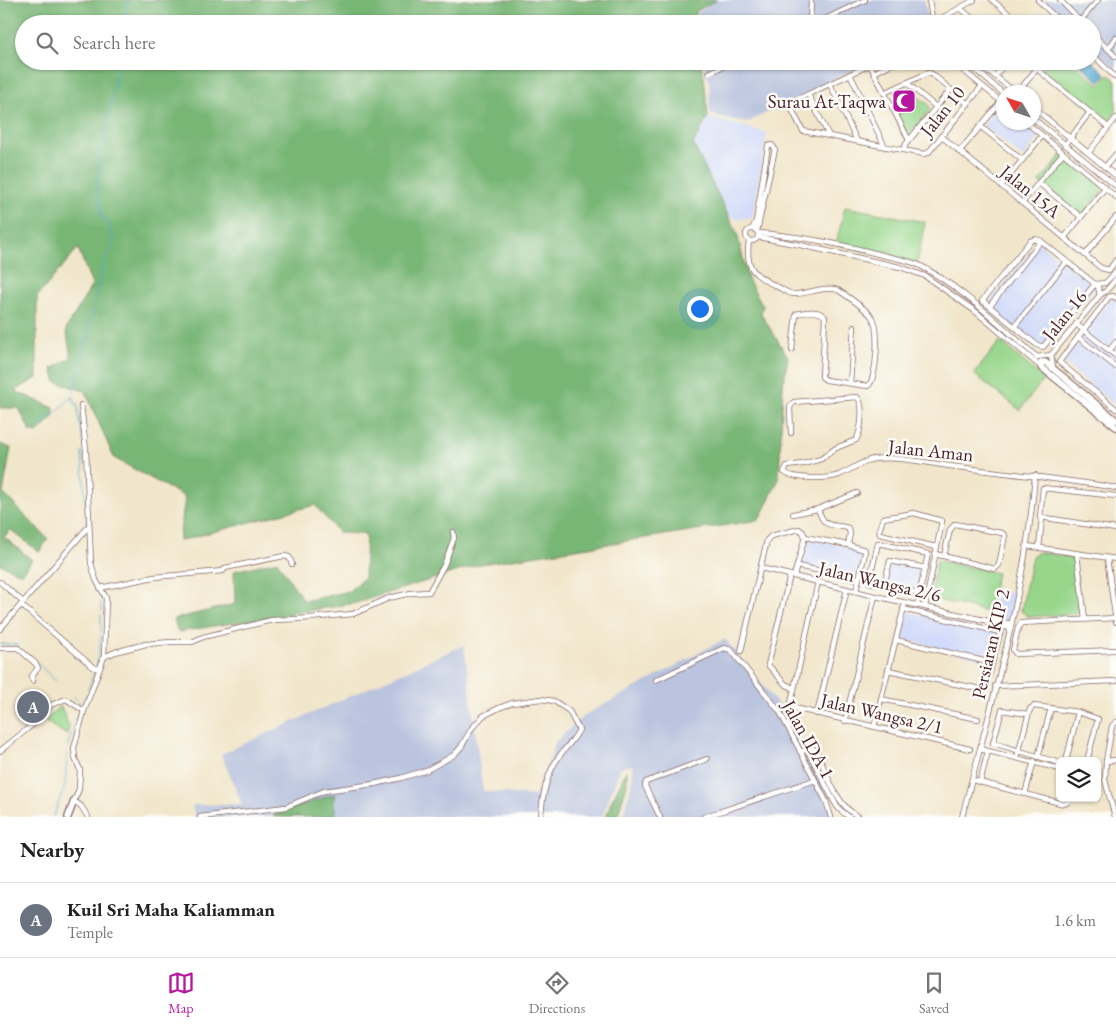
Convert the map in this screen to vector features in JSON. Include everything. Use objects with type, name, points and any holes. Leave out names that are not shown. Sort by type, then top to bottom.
[{"type":"main road","points":[[1116,420],[1045,362],[1041,362],[1041,367],[1116,427]]},
{"type":"main road","points":[[68,817],[74,801]]},
{"type":"street","points":[[810,15],[811,0]]},
{"type":"street","points":[[834,15],[866,0]]},
{"type":"street","points":[[929,0],[932,15]]},
{"type":"street","points":[[950,15],[974,0]]},
{"type":"street","points":[[992,0],[1010,15]]},
{"type":"street","points":[[1038,0],[1053,15]]},
{"type":"street","points":[[1060,0],[1075,15]]},
{"type":"street","points":[[1087,15],[1098,0]]},
{"type":"street","points":[[960,8],[968,15]]},
{"type":"street","points":[[1108,49],[1116,38]]},
{"type":"street","points":[[1101,42],[1116,57]]},
{"type":"street","points":[[1101,63],[1116,78]]},
{"type":"street","points":[[709,73],[715,70]]},
{"type":"street","points":[[781,107],[859,70]]},
{"type":"street","points":[[878,70],[874,72],[909,140]]},
{"type":"street","points":[[963,70],[996,95]]},
{"type":"street","points":[[974,70],[996,92]]},
{"type":"street","points":[[987,70],[1007,85]]},
{"type":"street","points":[[995,76],[1000,70]]},
{"type":"street","points":[[1023,85],[1036,70]]},
{"type":"street","points":[[1038,70],[1108,127]]},
{"type":"street","points":[[884,94],[928,73],[968,104]]},
{"type":"street","points":[[850,74],[885,147]]},
{"type":"street","points":[[907,83],[936,107]]},
{"type":"street","points":[[830,84],[857,141]]},
{"type":"street","name":"Jalan 10","points":[[903,150],[928,153],[982,86]]},
{"type":"street","points":[[789,104],[804,132],[903,150],[950,90]]},
{"type":"street","points":[[808,94],[829,136]]},
{"type":"street","points":[[959,152],[996,107]]},
{"type":"street","points":[[1065,144],[1090,112]]},
{"type":"street","points":[[1041,114],[1116,176]]},
{"type":"street","points":[[1088,152],[1116,118]]},
{"type":"street","points":[[1041,125],[1116,186]]},
{"type":"street","points":[[980,126],[1022,160]]},
{"type":"street","points":[[1035,130],[1116,197]]},
{"type":"street","name":"Jalan 15A","points":[[941,136],[1101,268],[1109,270],[1116,260]]},
{"type":"street","points":[[1001,186],[1042,136]]},
{"type":"street","points":[[749,240],[755,240],[774,149],[773,145],[768,146],[756,221],[756,232]]},
{"type":"street","points":[[1022,203],[1063,153]]},
{"type":"street","points":[[1105,167],[1116,154]]},
{"type":"street","points":[[1039,183],[1081,218]]},
{"type":"street","points":[[1064,238],[1105,188]]},
{"type":"street","points":[[1085,255],[1116,217]]},
{"type":"street","points":[[792,350],[796,314],[820,312],[825,317],[822,377],[826,380],[870,385],[875,370],[876,342],[873,318],[838,290],[832,288],[794,295],[762,279],[748,262],[749,240],[746,237],[746,233],[748,230],[915,272],[937,283],[976,309]]},
{"type":"street","points":[[756,232],[802,238],[868,251],[917,264],[940,278],[1035,359],[1041,367]]},
{"type":"street","points":[[976,309],[1030,241],[1035,239],[1042,241],[1095,284],[1043,347],[1037,345],[983,301]]},
{"type":"street","points":[[990,306],[1042,241]]},
{"type":"street","points":[[1014,327],[1067,261]]},
{"type":"street","name":"Jalan 16","points":[[1095,284],[1105,284],[1116,272]]},
{"type":"street","name":"Jalan 16","points":[[1035,359],[1051,355],[1100,294],[1106,291],[1116,279]]},
{"type":"street","name":"Jalan 16","points":[[1095,284],[1100,294]]},
{"type":"street","points":[[1114,297],[1109,297],[1059,362],[1116,409]]},
{"type":"street","points":[[1076,324],[1116,356]]},
{"type":"street","points":[[850,383],[854,327]]},
{"type":"street","points":[[1078,337],[1116,367]]},
{"type":"street","points":[[1109,351],[1116,342]]},
{"type":"street","name":"Jalan 16","points":[[1051,355],[1054,370]]},
{"type":"street","name":"Jalan Aman","points":[[791,433],[790,408],[793,403],[857,398],[862,405],[860,433],[856,440],[836,448],[821,459],[787,466],[784,472],[799,478],[828,478],[874,459],[893,459],[992,472],[1035,475],[1116,488]]},
{"type":"street","points":[[81,405],[86,450],[91,563],[96,580],[106,598]]},
{"type":"street","name":"Persiaran KIP 2","points":[[962,817],[1011,626],[1027,546],[1035,475]]},
{"type":"street","points":[[1039,548],[1043,488],[1116,496]]},
{"type":"street","points":[[793,514],[818,509],[857,493]]},
{"type":"street","points":[[818,509],[820,517],[827,524],[848,528],[850,533],[848,545]]},
{"type":"street","points":[[925,607],[942,523],[940,520],[914,513],[882,518],[879,533],[936,547]]},
{"type":"street","points":[[1041,518],[1116,529]]},
{"type":"street","points":[[935,554],[996,569],[1000,565],[1005,535],[955,524],[950,530],[944,556]]},
{"type":"street","points":[[0,629],[88,526]]},
{"type":"street","points":[[741,651],[768,538],[799,529],[805,536],[862,548],[865,552],[856,591]]},
{"type":"street","points":[[104,657],[115,652],[146,644],[192,642],[202,637],[272,620],[353,614],[389,598],[411,593],[429,592],[444,565],[454,538],[453,532]]},
{"type":"street","points":[[805,536],[768,664],[785,684],[793,688],[818,582]]},
{"type":"street","points":[[917,605],[928,553],[878,542],[868,580],[919,593]]},
{"type":"street","points":[[1027,546],[1116,559]]},
{"type":"street","points":[[1077,554],[1085,619]]},
{"type":"street","points":[[100,588],[154,577],[223,571],[226,568],[284,556],[289,557],[292,564]]},
{"type":"street","points":[[1108,558],[1116,622]]},
{"type":"street","points":[[884,585],[890,561],[926,568]]},
{"type":"street","points":[[797,566],[859,579]]},
{"type":"street","name":"Jalan Wangsa 2/6","points":[[760,568],[993,622],[1002,626],[1011,626]]},
{"type":"street","points":[[0,582],[93,667],[99,669]]},
{"type":"street","points":[[88,817],[81,806],[74,801],[78,789],[80,770],[75,758],[74,748],[82,710],[104,657],[108,587]]},
{"type":"street","points":[[817,714],[847,589]]},
{"type":"street","points":[[845,721],[875,596]]},
{"type":"street","points":[[874,727],[905,603]]},
{"type":"street","points":[[903,609],[1000,632]]},
{"type":"street","points":[[1116,618],[1020,624],[1013,650],[1014,653],[1116,650]]},
{"type":"street","name":"Jalan Wangsa 2/6","points":[[993,622],[996,620],[1011,626]]},
{"type":"street","points":[[888,670],[985,690],[1002,626]]},
{"type":"street","points":[[896,640],[992,662]]},
{"type":"street","points":[[0,648],[18,648],[36,664],[38,668],[31,677],[33,681]]},
{"type":"street","name":"Jalan IDA 1","points":[[656,680],[724,648],[729,649],[780,712],[826,801],[831,817]]},
{"type":"street","points":[[996,686],[1116,681]]},
{"type":"street","name":"Jalan Wangsa 2/1","points":[[793,688],[789,705],[791,708],[970,748]]},
{"type":"street","points":[[0,751],[36,722],[50,705],[66,699],[82,710]]},
{"type":"street","points":[[200,817],[286,807],[324,791],[374,784],[427,770],[454,755],[479,719],[499,708],[533,699],[554,701],[569,711],[579,730],[558,758],[549,775],[542,796],[541,817]]},
{"type":"street","points":[[881,699],[978,719]]},
{"type":"street","points":[[1017,757],[1028,714],[1032,706],[1078,712],[1098,719],[1088,757]]},
{"type":"street","points":[[1025,794],[1051,708]]},
{"type":"street","points":[[1028,714],[1005,709],[1001,711],[993,742],[1056,767]]},
{"type":"street","points":[[1067,757],[1078,712]]},
{"type":"street","points":[[1115,723],[1106,761],[1105,780],[1113,801],[1115,817]]},
{"type":"street","points":[[800,752],[807,748],[840,809],[850,816],[859,817]]},
{"type":"street","points":[[980,749],[1011,756],[1056,762]]},
{"type":"street","points":[[1011,756],[1013,749]]},
{"type":"street","points":[[980,782],[988,751]]},
{"type":"street","points":[[660,817],[645,786],[646,782],[707,759]]},
{"type":"street","points":[[1106,761],[1116,760]]},
{"type":"street","points":[[704,817],[815,780]]},
{"type":"street","points":[[972,780],[1056,802]]},
{"type":"street","points":[[1056,802],[1064,804],[1068,802]]},
{"type":"shaded area","points":[[718,0],[924,0],[927,15],[698,15],[698,12]]},
{"type":"shaded area","points":[[1045,0],[1116,0],[1116,69],[1101,56],[1101,15],[1059,15]]},
{"type":"shaded area","points":[[706,70],[854,70],[746,123],[710,114],[709,82]]},
{"type":"shaded area","points":[[996,109],[996,130],[1030,130],[1039,137],[1023,158],[983,125]]},
{"type":"shaded area","points":[[708,117],[767,133],[752,219],[729,218],[693,144]]},
{"type":"shaded area","points":[[1038,242],[1095,287],[1046,349],[1039,351],[985,308]]},
{"type":"shaded area","points":[[1113,297],[1116,299],[1116,406],[1063,362],[1062,359]]},
{"type":"shaded area","points":[[806,538],[862,550],[864,553],[858,578],[798,565]]},
{"type":"shaded area","points":[[890,563],[924,570],[919,591],[885,584]]},
{"type":"shaded area","points":[[996,590],[1015,593],[998,663],[898,638],[905,611],[985,630]]},
{"type":"shaded area","points":[[725,639],[789,718],[829,798],[835,817],[622,817],[632,783],[632,765],[621,767],[602,817],[195,817],[192,805],[242,804],[221,754],[464,645],[483,791],[536,796],[556,741],[585,715]]},
{"type":"green space","points":[[0,0],[717,0],[696,11],[696,15],[15,15],[15,70],[702,70],[708,117],[693,144],[737,233],[748,279],[763,306],[761,314],[788,357],[783,385],[779,479],[759,520],[481,564],[356,603],[178,632],[174,619],[235,604],[234,571],[277,561],[304,601],[349,591],[364,578],[366,534],[339,533],[315,505],[179,541],[185,497],[114,458],[85,391],[56,382],[52,369],[71,358],[66,329],[92,285],[78,248],[37,297],[37,378],[15,391],[54,408],[53,418],[37,433],[30,431],[19,408],[0,408]]},
{"type":"green space","points":[[1043,70],[1082,70],[1099,85],[1108,74],[1116,81],[1116,112],[1108,123]]},
{"type":"green space","points":[[912,92],[928,104],[930,110],[908,135],[892,105],[895,103],[902,113],[915,103],[910,94]]},
{"type":"green space","points":[[1063,153],[1105,188],[1081,217],[1039,183]]},
{"type":"green space","points":[[845,207],[925,222],[917,264],[836,244]]},
{"type":"green space","points":[[1000,341],[1044,379],[1020,410],[974,374]]},
{"type":"green space","points":[[0,444],[11,448],[3,493],[48,539],[39,552],[11,530],[4,537],[32,560],[22,574],[0,564]]},
{"type":"green space","points":[[1039,552],[1068,557],[1074,561],[1080,608],[1076,614],[1029,617],[1021,611],[1032,556]]},
{"type":"green space","points":[[937,560],[997,573],[988,612],[929,598]]},
{"type":"green space","points":[[61,707],[69,726],[67,735],[46,722],[54,711]]},
{"type":"green space","points":[[627,770],[627,785],[617,817],[606,817],[611,802]]},
{"type":"green space","points":[[334,794],[335,817],[274,817],[274,815]]},
{"type":"water","points":[[1101,69],[1106,74],[1099,82],[1086,70]]},
{"type":"waterway","points":[[126,15],[128,0]]},
{"type":"waterway","points":[[113,246],[114,236],[109,232],[109,222],[102,218],[97,191],[102,150],[117,70]]},
{"type":"waterway","points":[[74,392],[105,258],[111,248]]},
{"type":"waterway","points":[[73,396],[75,404],[78,404],[83,441]]},
{"type":"waterway","points":[[38,427],[56,413],[70,398],[73,399]]},
{"type":"waterway","points":[[82,452],[87,527]]},
{"type":"waterway","points":[[90,566],[92,580],[97,590]]},
{"type":"waterway","points":[[99,593],[101,600]]},
{"type":"waterway","points":[[101,603],[102,611]]},
{"type":"waterway","points":[[101,615],[101,625]]},
{"type":"waterway","points":[[101,627],[101,632]]},
{"type":"waterway","points":[[97,666],[101,635]]},
{"type":"waterway","points":[[0,644],[17,645],[19,647]]},
{"type":"waterway","points":[[38,664],[56,681]]},
{"type":"waterway","points":[[88,690],[95,670]]},
{"type":"waterway","points":[[81,707],[87,694]]},
{"type":"waterway","points":[[73,696],[81,704]]},
{"type":"waterway","points":[[53,817],[65,786],[68,743],[80,711]]},
{"type":"place","name":"Surau At-Taqwa","points":[[904,101]]},
{"type":"place","name":"Kuil Sri Maha Kaliamman","points":[[33,707]]}]
